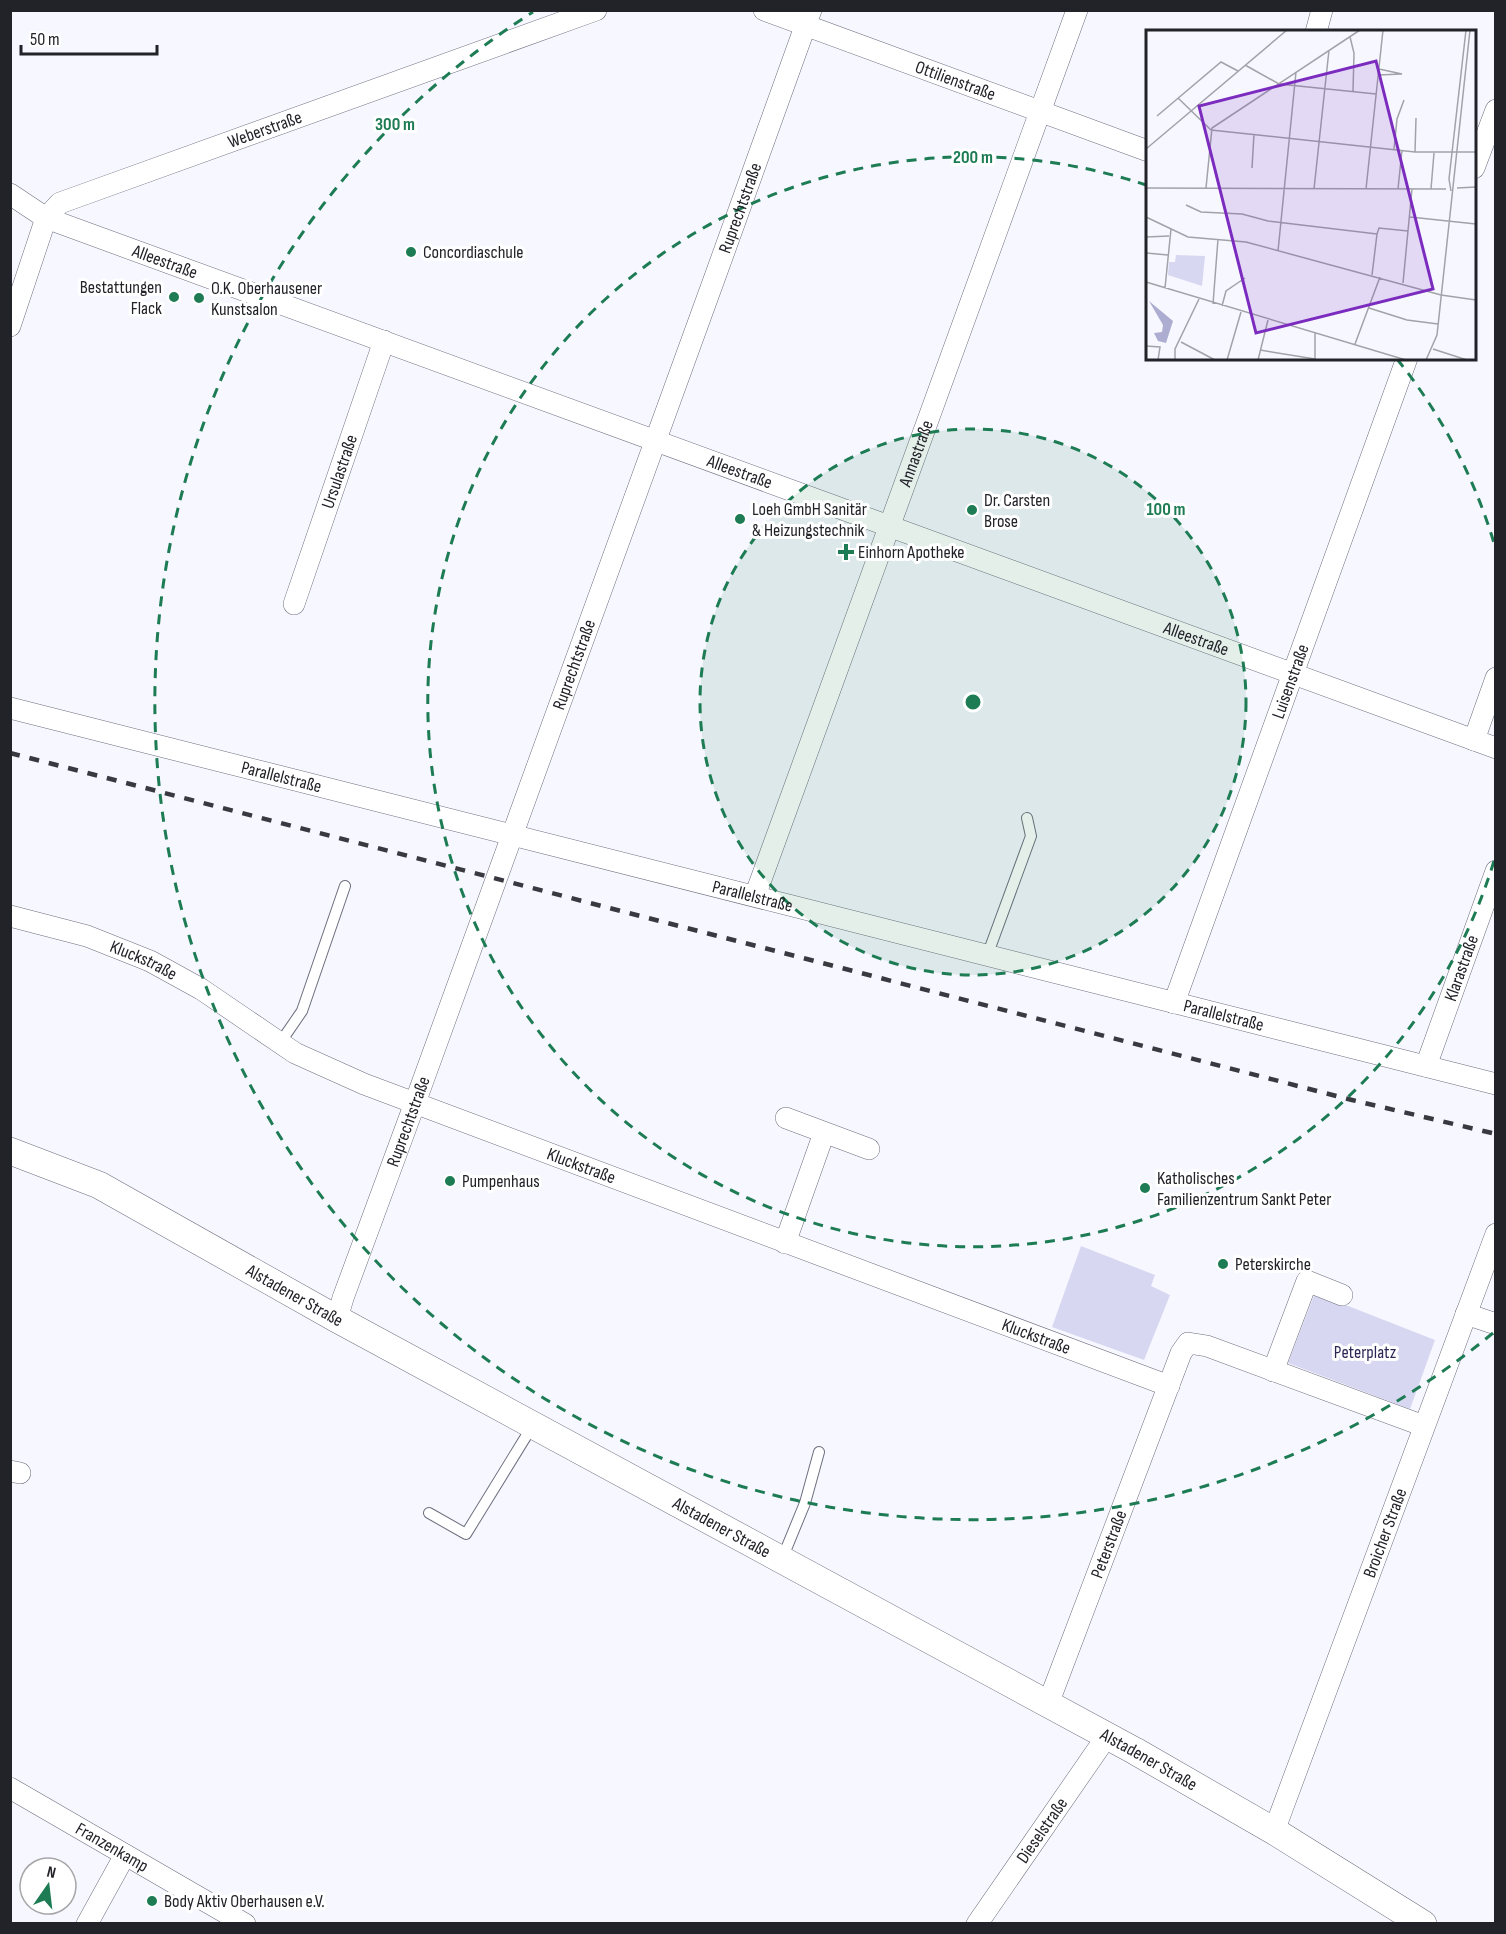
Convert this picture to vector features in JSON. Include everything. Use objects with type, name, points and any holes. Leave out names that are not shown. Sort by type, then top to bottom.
[{"type":"street","name":"Weberstraße","points":[[46,218],[60,203],[596,10]]},
{"type":"street","name":"Ottilienstraße","points":[[764,10],[808,18],[1040,112],[1146,150]]},
{"type":"street","name":"Annastraße","points":[[755,896],[1077,10]]},
{"type":"street","points":[[1317,30],[1322,10]]},
{"type":"street","name":"Ruprechtstraße","points":[[337,1319],[412,1104],[461,976],[808,18]]},
{"type":"street","points":[[1476,163],[1495,112]]},
{"type":"street","name":"Alleestraße","points":[[10,194],[46,218],[1496,748]]},
{"type":"street","points":[[10,326],[46,218]]},
{"type":"street","name":"Ursulastraße","points":[[294,604],[384,340]]},
{"type":"street","name":"Luisenstraße","points":[[1174,1003],[1406,360]]},
{"type":"street","points":[[1473,740],[1496,678]]},
{"type":"street","name":"Parallelstraße","points":[[10,708],[1496,1084]]},
{"type":"street","name":"Klarastraße","points":[[1426,1066],[1496,871]]},
{"type":"street","name":"Kluckstraße","points":[[10,916],[87,936],[150,961],[193,984],[280,1043],[321,1066],[412,1104],[1169,1386]]},
{"type":"street","points":[[786,1118],[869,1149]]},
{"type":"street","points":[[785,1243],[824,1132]]},
{"type":"street","name":"Alstadener Straße","points":[[10,1150],[99,1185],[337,1319],[1107,1736],[1275,1831],[1423,1923]]},
{"type":"street","name":"Broicher Straße","points":[[1275,1831],[1496,1234]]},
{"type":"street","points":[[1273,1371],[1307,1281],[1342,1294]]},
{"type":"street","points":[[1466,1314],[1496,1324]]},
{"type":"street","points":[[1169,1386],[1184,1347],[1193,1343],[1424,1426]]},
{"type":"street","name":"Peterstraße","points":[[1048,1704],[1169,1386]]},
{"type":"street","name":"Dieselstraße","points":[[977,1923],[1107,1736]]},
{"type":"street","name":"Franzenkamp","points":[[10,1788],[245,1923]]},
{"type":"street","points":[[87,1923],[125,1855]]},
{"type":"lane","points":[[987,956],[1031,836],[1027,818]]},
{"type":"lane","points":[[280,1043],[302,1011],[345,886]]},
{"type":"lane","points":[[429,1513],[466,1534],[534,1425]]},
{"type":"lane","points":[[782,1559],[805,1503],[819,1452]]},
{"type":"green space","points":[[1081,1246],[1155,1275],[1151,1286],[1170,1295],[1144,1360],[1052,1327]]},
{"type":"green space","name":"Peterplatz","points":[[1315,1293],[1435,1340],[1410,1409],[1288,1363]]},
{"type":"railway","points":[[10,753],[1352,1100],[1496,1134]]},
{"type":"place","name":"Concordiaschule","points":[[411,252]]},
{"type":"place","name":"Bestattungen Flack","points":[[174,297]]},
{"type":"place","name":"O.K. Oberhausener Kunstsalon","points":[[199,298]]},
{"type":"place","name":"Dr. Carsten Brose","points":[[972,510]]},
{"type":"place","name":"Loeh GmbH Sanitär & Heizungstechnik","points":[[740,519]]},
{"type":"place","name":"Einhorn Apotheke","points":[[846,552]]},
{"type":"place","name":"Pumpenhaus","points":[[450,1181]]},
{"type":"place","name":"Katholisches Familienzentrum Sankt Peter","points":[[1145,1188]]},
{"type":"place","name":"Peterskirche","points":[[1223,1264]]},
{"type":"place","name":"Body Aktiv Oberhausen e.V.","points":[[152,1901]]}]
